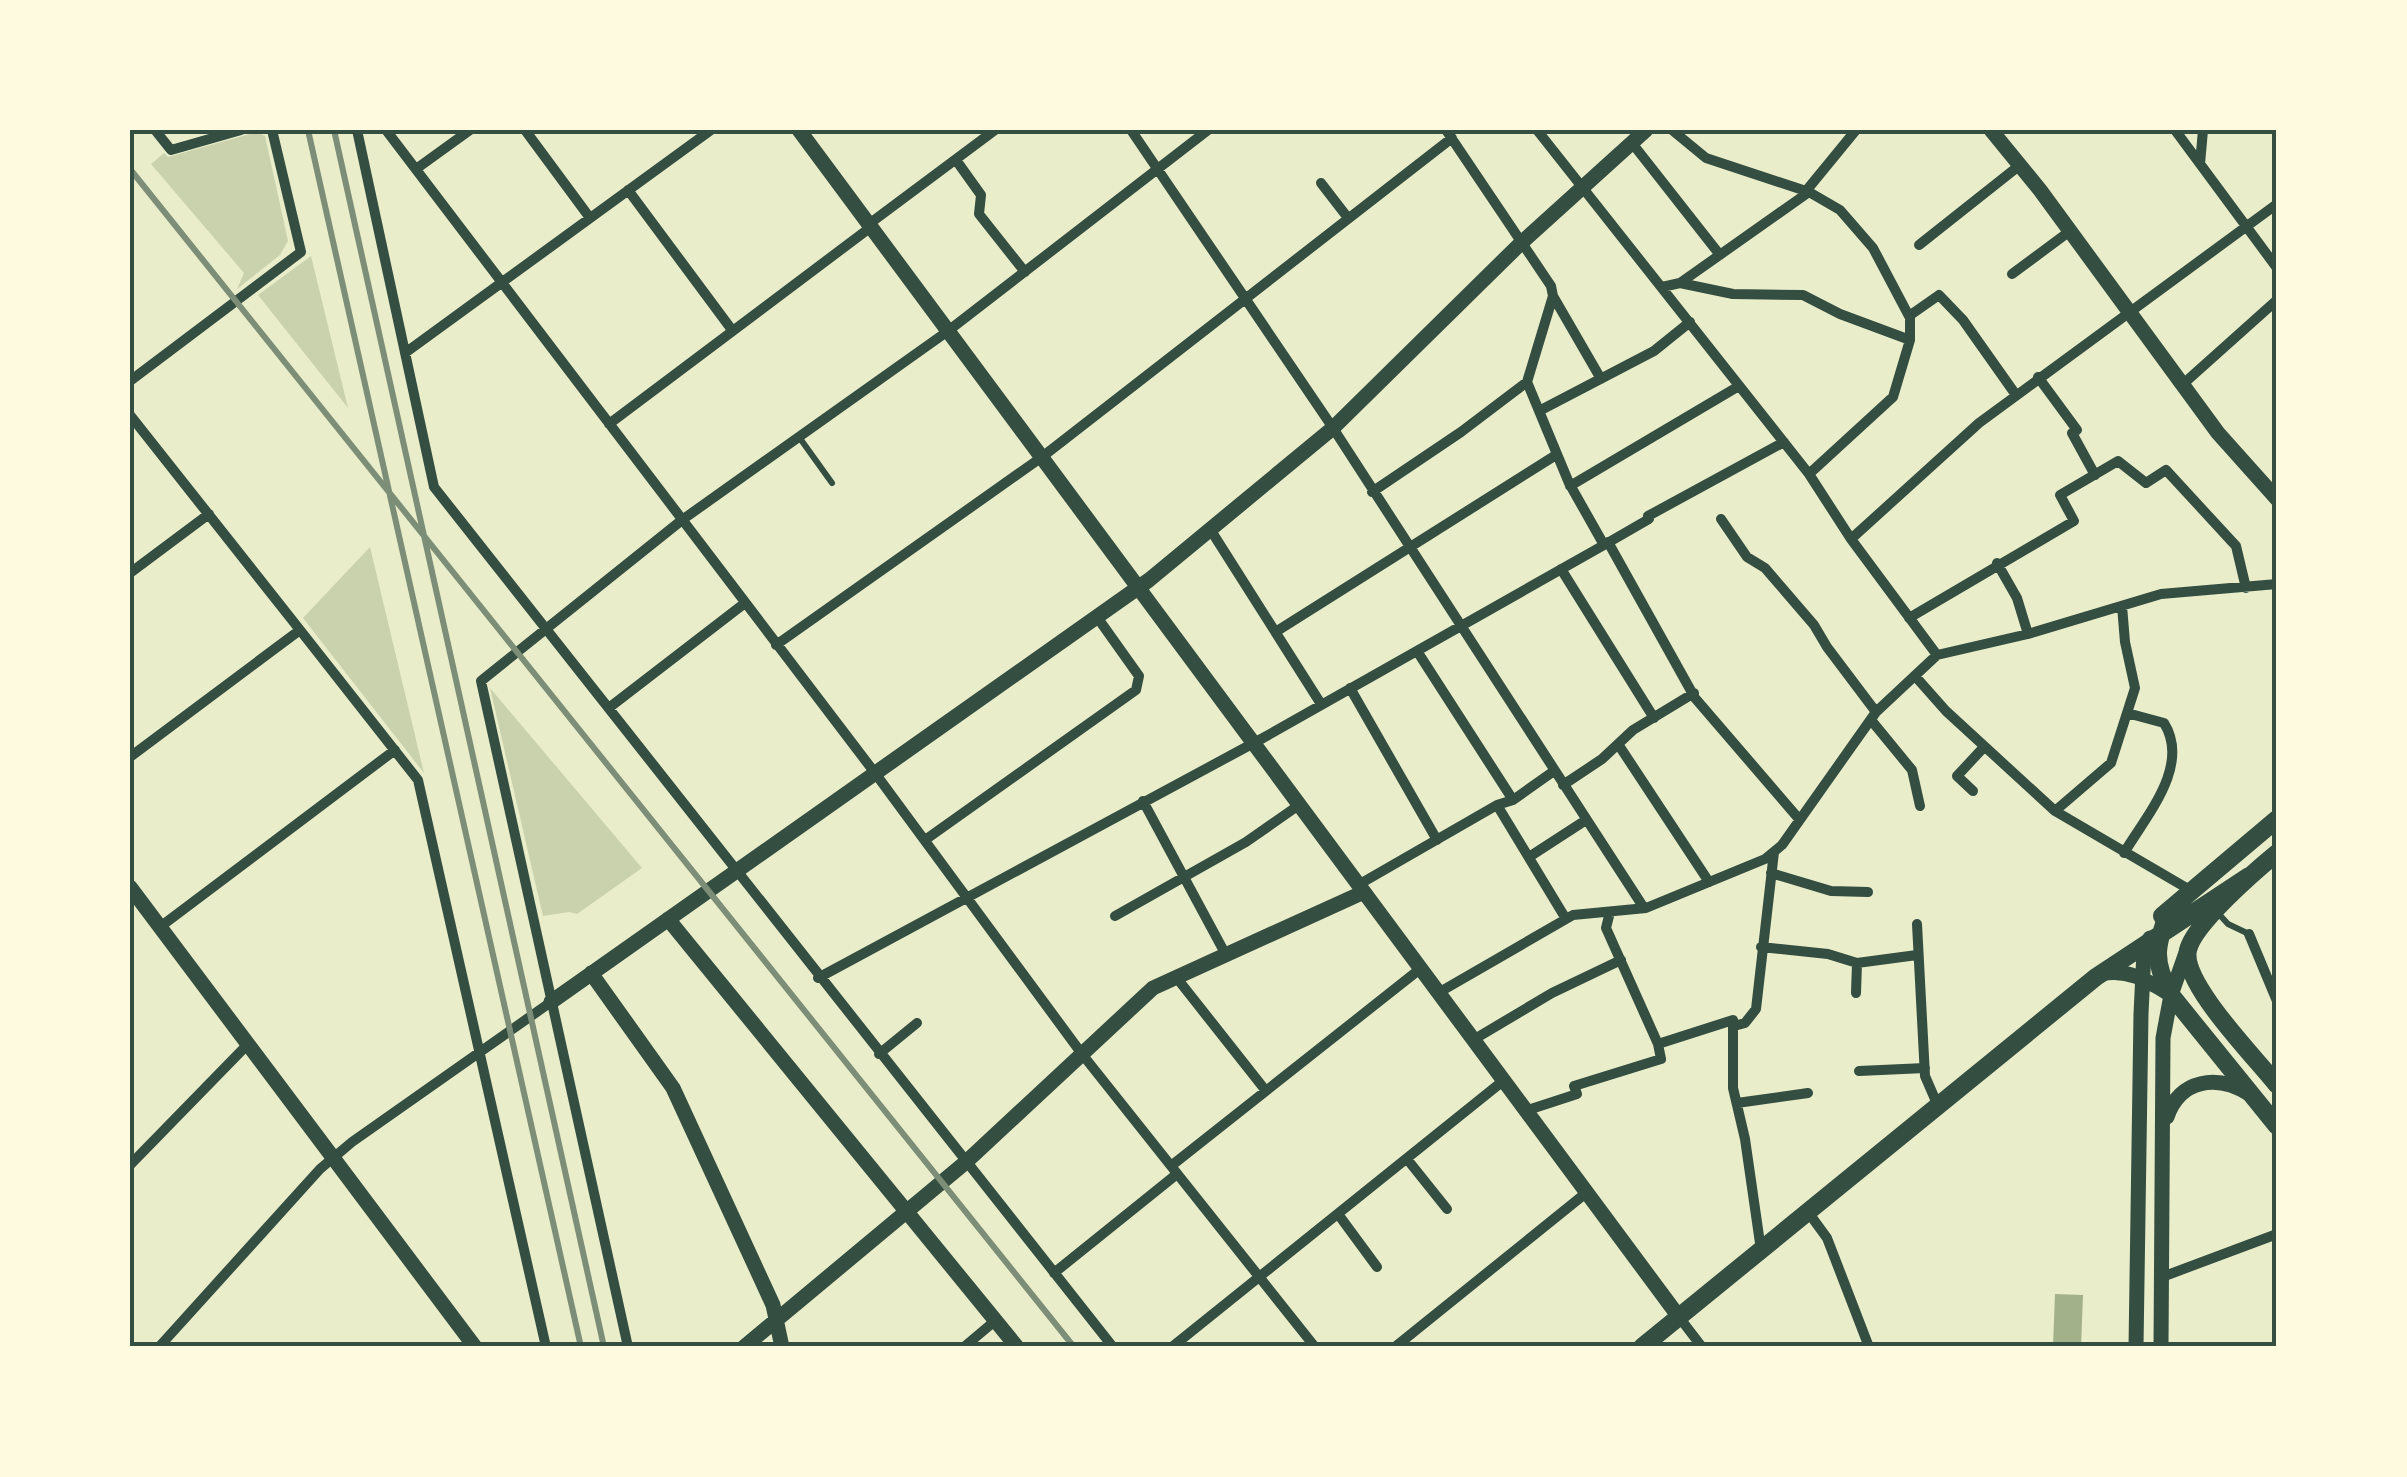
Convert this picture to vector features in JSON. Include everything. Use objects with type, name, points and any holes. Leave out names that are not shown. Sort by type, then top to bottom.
[{"type":"main road","points":[[2099,975],[2112,958],[2277,819]]},
{"type":"main road","points":[[1642,1347],[2099,975],[2277,854]]},
{"type":"main road","points":[[2248,876],[2188,948],[2188,961],[2198,987],[2277,1084]]},
{"type":"main road","points":[[2169,910],[2152,938],[2171,995],[2277,1126]]},
{"type":"street","points":[[155,130],[171,150],[241,130]]},
{"type":"street","points":[[130,381],[301,252],[272,130]]},
{"type":"street","points":[[357,130],[434,487],[1113,1347]]},
{"type":"street","points":[[386,130],[967,896],[1082,1054],[1315,1347]]},
{"type":"street","points":[[416,169],[470,130]]},
{"type":"street","points":[[525,130],[590,218]]},
{"type":"street","points":[[405,353],[710,130]]},
{"type":"street","points":[[799,130],[1702,1347]]},
{"type":"street","points":[[609,424],[995,130]]},
{"type":"street","points":[[1131,130],[1333,428],[1644,908]]},
{"type":"street","points":[[628,1347],[481,681],[682,520],[948,332],[1208,130]]},
{"type":"street","points":[[1538,130],[1809,474],[1937,655]]},
{"type":"street","points":[[159,1347],[333,1157],[1138,588],[1333,428],[1520,244],[1646,130]]},
{"type":"street","points":[[1672,130],[1706,158],[1808,191],[1840,210],[1873,248],[1909,316],[1910,340],[1893,396],[1809,474]]},
{"type":"street","points":[[1662,287],[1680,282],[1808,191],[1856,130]]},
{"type":"street","points":[[1991,130],[2218,433],[2277,499]]},
{"type":"street","points":[[2175,130],[2277,268]]},
{"type":"street","points":[[2200,164],[2203,130]]},
{"type":"street","points":[[776,645],[1042,458],[1449,134],[1551,286],[1601,379]]},
{"type":"street","points":[[1632,142],[1720,255]]},
{"type":"street","points":[[956,160],[981,195],[979,214],[1025,272]]},
{"type":"street","points":[[1920,245],[2020,164]]},
{"type":"street","points":[[1321,182],[1348,218]]},
{"type":"street","points":[[628,190],[732,330]]},
{"type":"street","points":[[1851,538],[1945,452],[2038,377],[2277,204]]},
{"type":"street","points":[[2012,274],[2070,232]]},
{"type":"street","points":[[1680,282],[1733,294],[1804,295],[1840,314],[1910,340]]},
{"type":"street","points":[[1909,316],[1940,295],[1963,320],[2016,395]]},
{"type":"street","points":[[1372,492],[1527,382],[1553,296]]},
{"type":"street","points":[[2182,385],[2277,300]]},
{"type":"street","points":[[1539,411],[1654,351],[1690,322]]},
{"type":"street","points":[[2038,377],[2078,430],[2072,433],[2095,474]]},
{"type":"street","points":[[1527,382],[1570,486],[1694,693],[1770,789],[1799,819]]},
{"type":"street","points":[[1570,486],[1739,386]]},
{"type":"street","points":[[130,415],[418,780],[546,1347]]},
{"type":"street","points":[[818,978],[1460,628],[1784,442]]},
{"type":"street","points":[[1277,631],[1556,454]]},
{"type":"street","points":[[1909,618],[2074,520],[2060,495],[2118,461],[2146,483],[2166,470],[2236,546],[2246,588]]},
{"type":"street","points":[[130,573],[209,514]]},
{"type":"street","points":[[1722,519],[1746,557],[1765,568],[1814,625],[1912,770],[1920,806]]},
{"type":"street","points":[[1210,529],[1321,704]]},
{"type":"street","points":[[1998,563],[2017,598],[2028,634]]},
{"type":"street","points":[[1560,570],[1654,718]]},
{"type":"street","points":[[1438,993],[1573,915],[1644,908],[1765,859],[1782,845],[1874,716],[1937,655],[2028,634],[2161,594],[2277,584]]},
{"type":"street","points":[[610,707],[744,603]]},
{"type":"street","points":[[2054,811],[2110,763],[2127,713],[2135,688],[2122,606]]},
{"type":"street","points":[[924,840],[1136,690],[1139,676],[1098,616]]},
{"type":"street","points":[[130,758],[300,630]]},
{"type":"street","points":[[1417,651],[1513,800]]},
{"type":"street","points":[[1915,676],[1946,711],[2054,811],[2190,890]]},
{"type":"street","points":[[1350,688],[1436,840]]},
{"type":"street","points":[[1563,785],[1694,693]]},
{"type":"street","points":[[2124,853],[2170,774],[2174,738],[2164,723],[2127,713]]},
{"type":"street","points":[[1618,744],[1708,882]]},
{"type":"street","points":[[1973,791],[1957,776],[1984,747]]},
{"type":"street","points":[[160,928],[395,750]]},
{"type":"street","points":[[744,1347],[966,1162],[1153,988],[1361,889],[1436,840],[1513,800],[1554,771]]},
{"type":"street","points":[[1143,801],[1226,955]]},
{"type":"street","points":[[1115,916],[1246,842],[1299,805]]},
{"type":"street","points":[[1497,806],[1566,919]]},
{"type":"street","points":[[1530,857],[1586,820]]},
{"type":"street","points":[[1734,1026],[1745,1023],[1756,1008],[1774,852]]},
{"type":"street","points":[[1771,873],[1830,891],[1868,892]]},
{"type":"street","points":[[130,887],[476,1347]]},
{"type":"street","points":[[1525,1110],[1576,1094],[1574,1086],[1661,1059],[1658,1044],[1606,928],[1610,912]]},
{"type":"street","points":[[668,920],[1018,1347]]},
{"type":"street","points":[[1916,924],[1925,1068],[1938,1106]]},
{"type":"street","points":[[2249,934],[2277,1001]]},
{"type":"street","points":[[2136,1347],[2142,978],[2152,938]]},
{"type":"street","points":[[1761,947],[1828,954],[1857,963],[1917,956]]},
{"type":"street","points":[[2161,1347],[2163,1038],[2171,995],[2188,948]]},
{"type":"street","points":[[1473,1040],[1552,993],[1622,960]]},
{"type":"street","points":[[1856,993],[1857,963]]},
{"type":"street","points":[[1054,1273],[1266,1091],[1420,969]]},
{"type":"street","points":[[2099,975],[2114,971],[2142,978],[2171,995]]},
{"type":"street","points":[[591,974],[673,1088],[773,1306],[782,1347]]},
{"type":"street","points":[[1176,977],[1266,1091]]},
{"type":"street","points":[[1658,1044],[1733,1020],[1731,1062],[1761,1250]]},
{"type":"street","points":[[879,1054],[917,1023]]},
{"type":"street","points":[[130,1166],[248,1044]]},
{"type":"street","points":[[1859,1071],[1925,1068]]},
{"type":"street","points":[[1172,1347],[1503,1081]]},
{"type":"street","points":[[2163,1126],[2175,1100],[2202,1082],[2225,1082],[2256,1099]]},
{"type":"street","points":[[1737,1103],[1808,1093]]},
{"type":"street","points":[[1407,1158],[1447,1208]]},
{"type":"street","points":[[1394,1347],[1586,1194]]},
{"type":"street","points":[[1808,1212],[1827,1238],[1869,1347]]},
{"type":"street","points":[[1338,1214],[1378,1267]]},
{"type":"street","points":[[2162,1278],[2277,1234]]},
{"type":"street","points":[[964,1347],[996,1320]]},
{"type":"lane","points":[[799,437],[832,484]]},
{"type":"lane","points":[[2216,911],[2228,924],[2249,934]]},
{"type":"shaded area","points":[[257,132],[265,136],[288,241],[280,255],[237,289],[244,273],[151,164],[164,153],[168,157]]},
{"type":"shaded area","points":[[311,256],[348,408],[258,295]]},
{"type":"shaded area","points":[[370,547],[424,773],[303,618]]},
{"type":"shaded area","points":[[490,688],[642,868],[577,914],[543,916]]},
{"type":"shaded area","points":[[2055,1294],[2083,1295],[2081,1347],[2053,1347]]},
{"type":"railway","points":[[308,130],[581,1347]]},
{"type":"railway","points":[[334,130],[604,1347]]},
{"type":"railway","points":[[130,169],[1074,1347]]}]
